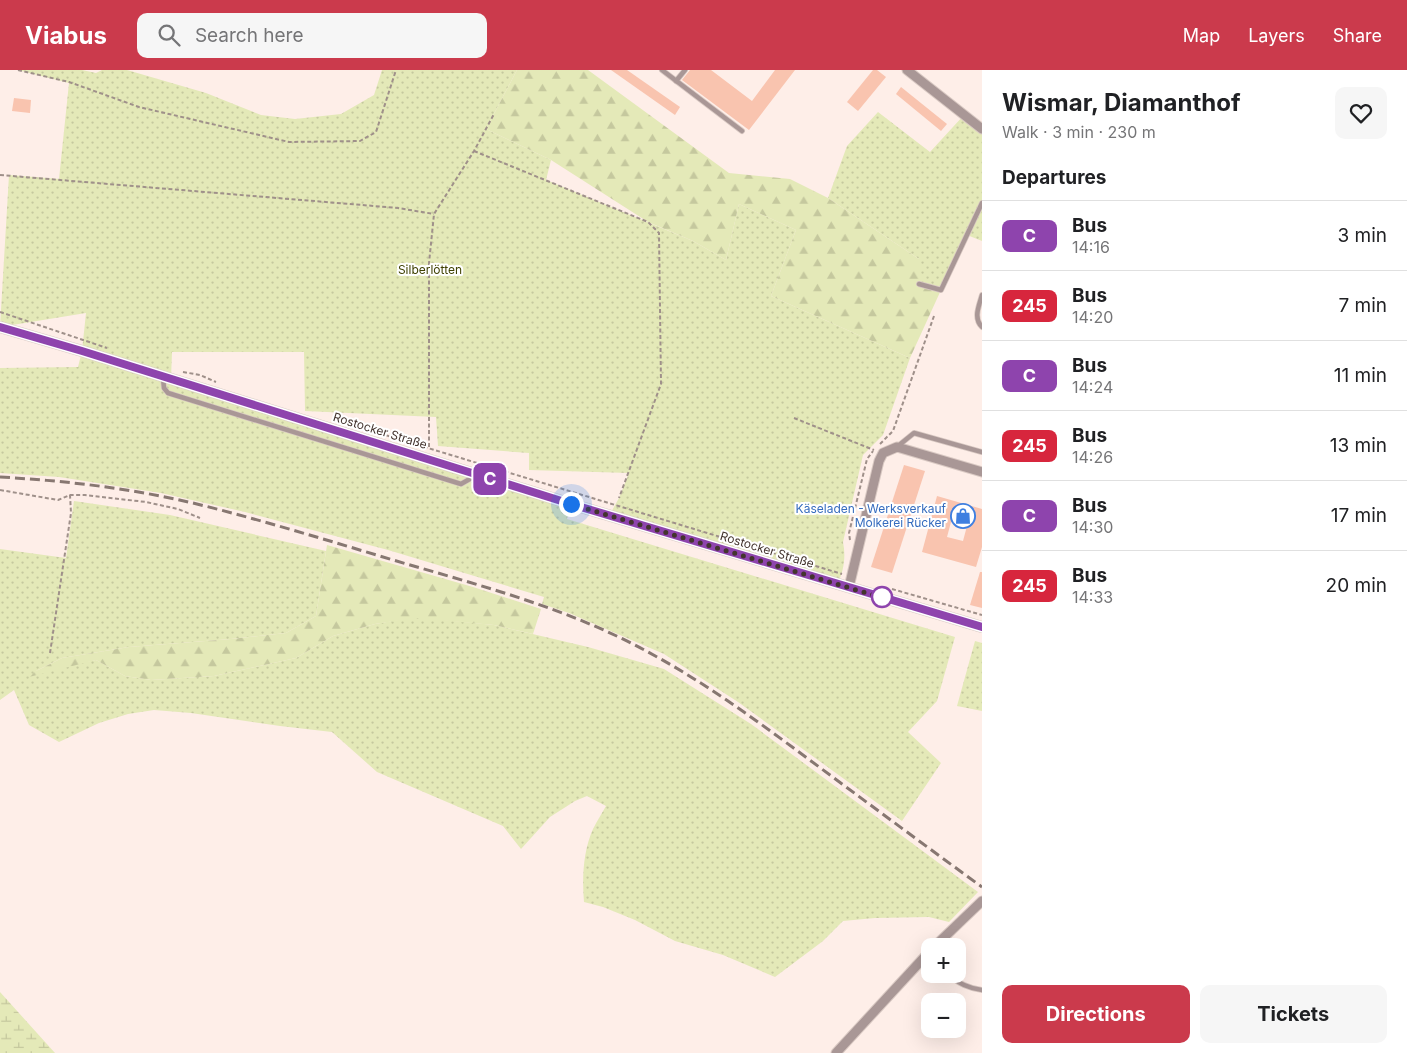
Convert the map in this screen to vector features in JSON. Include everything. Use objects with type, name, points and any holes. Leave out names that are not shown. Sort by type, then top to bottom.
[{"type":"street","points":[[907,70],[982,129]]},
{"type":"street","name":"Rostocker Straße","points":[[0,327],[163,376],[477,475],[850,582],[982,627]]},
{"type":"street","points":[[850,582],[879,460],[883,453],[897,447],[982,472]]},
{"type":"street","points":[[943,938],[982,901]]},
{"type":"street","points":[[836,1053],[921,960]]},
{"type":"lane","points":[[662,70],[742,131]]},
{"type":"lane","points":[[676,81],[684,70]]},
{"type":"lane","points":[[919,284],[941,290],[982,203]]},
{"type":"lane","points":[[982,295],[977,316],[978,324],[982,327]]},
{"type":"lane","points":[[163,376],[164,388],[168,393],[461,484],[477,475]]},
{"type":"lane","points":[[897,447],[914,433],[982,452]]},
{"type":"lane","points":[[963,983],[982,990]]},
{"type":"path","points":[[18,70],[70,82],[138,107],[289,142],[360,141],[376,132],[396,70]]},
{"type":"path","points":[[426,459],[429,448],[429,263],[434,214],[474,151],[494,114]]},
{"type":"path","points":[[474,151],[648,222],[659,233],[661,384],[619,498]]},
{"type":"path","points":[[0,175],[398,208],[434,214]]},
{"type":"path","points":[[0,312],[106,348]]},
{"type":"path","points":[[177,370],[200,375],[222,384]]},
{"type":"path","points":[[794,418],[874,450]]},
{"type":"path","points":[[346,424],[352,424],[429,448],[850,582]]},
{"type":"path","points":[[0,490],[58,500],[70,495],[85,495],[146,502],[178,508],[200,518]]},
{"type":"path","points":[[50,654],[71,513],[70,495]]},
{"type":"path","points":[[888,588],[982,615]]},
{"type":"green space","name":"Silberlötten","points":[[18,70],[82,70],[96,73],[102,70],[127,70],[206,93],[261,115],[295,119],[341,114],[374,95],[382,70],[517,70],[486,129],[551,160],[546,180],[693,241],[726,260],[739,204],[796,230],[771,296],[910,358],[883,435],[863,455],[843,542],[843,569],[837,584],[609,516],[629,473],[529,470],[529,453],[438,446],[436,417],[305,411],[304,352],[172,352],[171,379],[571,504],[567,519],[955,637],[937,701],[908,732],[941,763],[902,821],[738,702],[664,654],[569,613],[542,604],[544,597],[388,550],[245,512],[161,493],[59,477],[0,473],[0,368],[78,367],[82,351],[86,313],[0,327],[9,175],[59,179],[69,83]]},
{"type":"green space","points":[[517,70],[588,70],[729,173],[790,179],[828,198],[919,259],[919,284],[941,290],[910,358],[771,296],[796,230],[739,204],[726,260],[693,241],[648,222],[551,160],[486,129]]},
{"type":"green space","points":[[878,112],[930,152],[964,115],[982,129],[982,241],[967,235],[941,290],[919,284],[919,259],[828,198],[847,146]]},
{"type":"green space","points":[[74,501],[170,515],[326,551],[316,616],[286,633],[129,647],[62,658],[36,671],[96,660],[125,676],[151,680],[214,676],[296,658],[333,636],[375,624],[415,617],[494,625],[588,647],[664,669],[751,724],[978,892],[949,922],[929,917],[875,918],[843,921],[823,941],[775,977],[723,955],[675,941],[635,920],[603,907],[584,902],[583,875],[587,846],[593,829],[606,806],[587,796],[575,801],[550,817],[521,849],[503,826],[377,772],[332,732],[191,713],[154,710],[128,714],[99,723],[59,742],[29,725],[14,690],[0,700],[0,549],[66,558]]},
{"type":"green space","points":[[327,545],[473,587],[541,609],[533,634],[494,625],[415,618],[375,624],[333,636],[296,658],[214,676],[151,680],[125,676],[96,660],[29,677],[36,671],[62,658],[129,647],[286,633],[316,616]]},
{"type":"green space","points":[[975,641],[982,643],[982,711],[957,706]]},
{"type":"green space","points":[[0,992],[55,1053],[0,1053]]},
{"type":"building","points":[[611,70],[627,70],[680,107],[675,115]]},
{"type":"building","points":[[690,70],[711,70],[752,101],[775,70],[795,70],[749,130],[682,80]]},
{"type":"building","points":[[873,70],[877,70],[886,77],[858,111],[847,102]]},
{"type":"building","points":[[901,87],[947,124],[941,131],[896,94]]},
{"type":"building","points":[[14,98],[31,100],[30,113],[12,111]]},
{"type":"building","points":[[904,465],[925,471],[892,573],[871,567]]},
{"type":"building","points":[[937,496],[982,509],[982,547],[976,567],[922,552]],"holes":[[[951,522],[967,526],[963,541],[947,537]]]},
{"type":"building","points":[[980,572],[982,572],[982,608],[970,605]]},
{"type":"railway","points":[[0,477],[103,487],[205,506],[524,599],[587,623],[648,652],[729,702],[982,887]]},
{"type":"bus line","name":"C","points":[[0,327],[571,504],[982,627]]},
{"type":"place","name":"Käseladen - Werksverkauf Molkerei Rücker","points":[[963,516]]},
{"type":"route","points":[[571,504],[882,597]]}]
